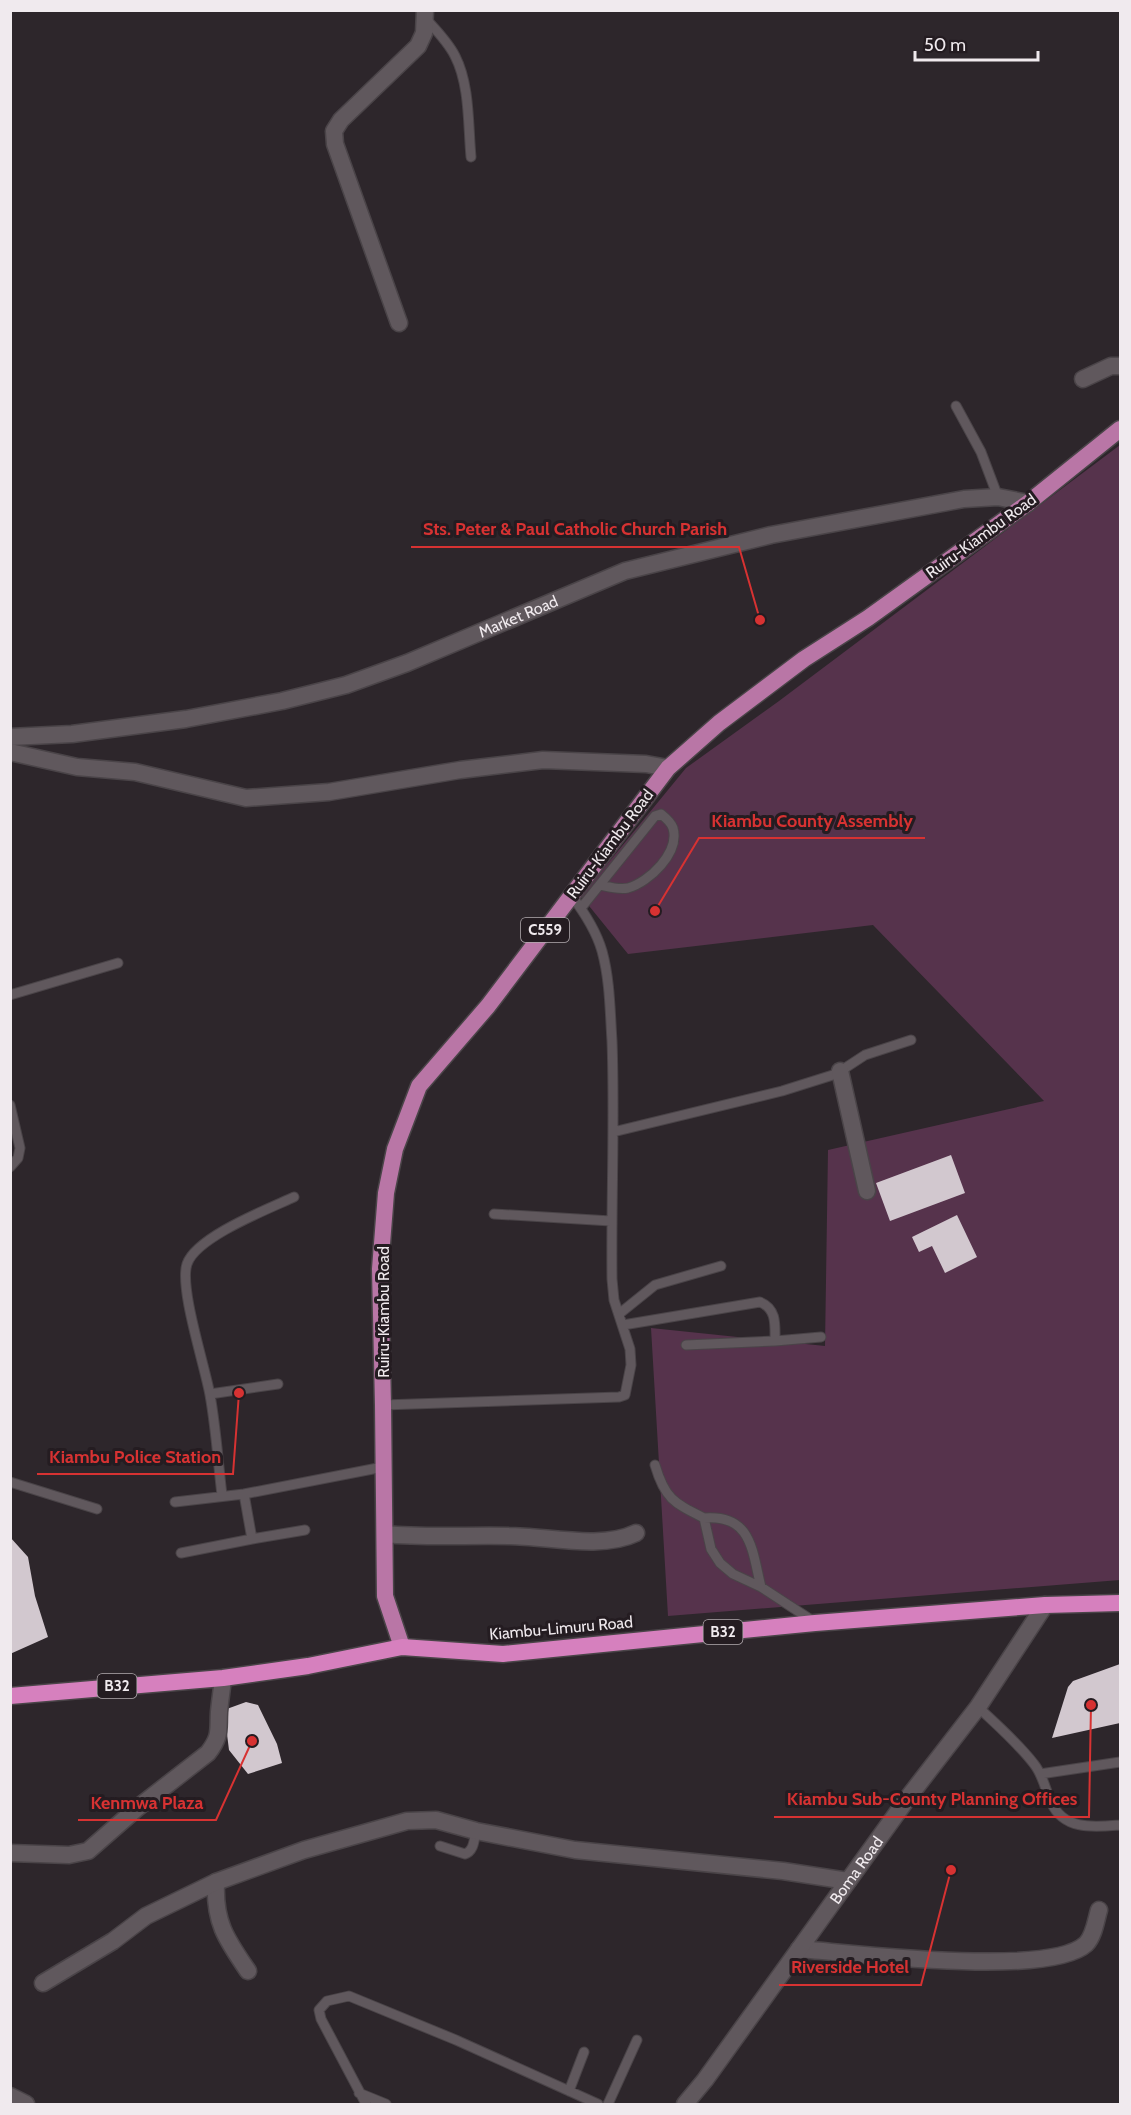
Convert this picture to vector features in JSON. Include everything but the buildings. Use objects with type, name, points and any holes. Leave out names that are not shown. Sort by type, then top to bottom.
[{"type":"highway","name":"B32","points":[[1045,1605],[1120,1604]]},
{"type":"highway","name":"Kiambu-Limuru Road","points":[[10,1696],[223,1678],[308,1666],[402,1647],[503,1654],[815,1623],[1045,1605]]},
{"type":"main road","name":"Ruiru-Kiambu Road","points":[[402,1647],[385,1596],[380,1269],[386,1193],[395,1149],[419,1086],[576,902],[668,768],[719,723],[804,659],[868,618],[1028,503],[1120,429]]},
{"type":"street","points":[[399,323],[335,144],[334,131],[341,120],[418,46],[424,33],[425,15]]},
{"type":"street","points":[[1083,379],[1111,366],[1120,366]]},
{"type":"street","name":"Market Road","points":[[10,737],[72,734],[186,718],[282,701],[346,685],[406,663],[625,571],[771,535],[964,499],[998,497],[1028,503]]},
{"type":"street","points":[[10,752],[77,767],[135,772],[246,798],[329,792],[460,770],[543,760],[646,764],[668,768]]},
{"type":"street","points":[[840,1071],[867,1191]]},
{"type":"street","points":[[385,1534],[417,1537],[510,1536],[597,1541],[624,1539],[636,1533]]},
{"type":"street","name":"Boma Road","points":[[685,2104],[910,1795],[978,1707],[1045,1605]]},
{"type":"street","points":[[10,1853],[69,1855],[88,1851],[136,1809],[208,1753],[220,1729],[219,1714],[223,1678]]},
{"type":"street","points":[[43,1983],[113,1941],[146,1916],[216,1882],[304,1850],[407,1821],[436,1820],[476,1832],[575,1850],[783,1871],[848,1881]]},
{"type":"street","points":[[216,1882],[215,1904],[219,1925],[248,1971]]},
{"type":"street","points":[[799,1949],[992,1963],[1064,1956],[1087,1944],[1095,1928],[1099,1910]]},
{"type":"street","points":[[10,2096],[26,2104]]},
{"type":"lane","points":[[425,15],[456,57],[464,82],[471,157]]},
{"type":"lane","points":[[956,406],[981,452],[998,497]]},
{"type":"lane","points":[[383,1405],[625,1395],[631,1365],[630,1349],[614,1300],[611,1221],[613,1067],[610,1000],[606,971],[597,936],[576,902],[600,885],[655,816],[661,814],[668,820],[673,829],[672,841],[664,862],[641,881],[628,888],[600,885]]},
{"type":"lane","points":[[10,995],[118,963]]},
{"type":"lane","points":[[613,1132],[782,1091],[836,1074],[865,1055],[911,1040]]},
{"type":"lane","points":[[10,1105],[20,1148],[18,1158],[10,1167]]},
{"type":"lane","points":[[222,1496],[210,1394],[185,1284],[187,1263],[198,1249],[223,1230],[294,1197]]},
{"type":"lane","points":[[494,1214],[611,1221]]},
{"type":"lane","points":[[620,1314],[655,1285],[721,1266]]},
{"type":"lane","points":[[623,1325],[760,1302],[767,1305],[773,1313],[776,1322],[775,1341]]},
{"type":"lane","points":[[686,1345],[821,1337]]},
{"type":"lane","points":[[210,1394],[278,1384]]},
{"type":"lane","points":[[655,1465],[665,1492],[684,1507],[704,1518],[732,1520],[742,1528],[749,1539],[761,1587]]},
{"type":"lane","points":[[175,1502],[244,1494],[383,1467]]},
{"type":"lane","points":[[10,1482],[97,1509]]},
{"type":"lane","points":[[244,1494],[252,1539]]},
{"type":"lane","points":[[704,1518],[711,1549],[720,1563],[733,1574],[761,1587],[815,1623]]},
{"type":"lane","points":[[181,1553],[305,1530]]},
{"type":"lane","points":[[978,1707],[1030,1759],[1040,1774],[1060,1816],[1069,1822],[1090,1827],[1120,1825]]},
{"type":"lane","points":[[1040,1774],[1120,1762]]},
{"type":"lane","points":[[440,1846],[465,1854],[469,1853],[472,1850],[476,1832]]},
{"type":"lane","points":[[366,2104],[321,2019],[319,2010],[327,2001],[349,1996],[456,2040],[598,2104]]},
{"type":"lane","points":[[608,2104],[637,2040]]},
{"type":"lane","points":[[569,2091],[584,2052]]},
{"type":"lane","points":[[359,2093],[386,2104]]},
{"type":"shaded area","points":[[1120,445],[1120,1580],[668,1616],[651,1328],[825,1346],[828,1150],[1044,1101],[873,925],[628,954],[581,896],[686,768]]},
{"type":"place","name":"Sts. Peter & Paul Catholic Church Parish","points":[[760,620]]},
{"type":"place","name":"Kiambu County Assembly","points":[[655,911]]},
{"type":"place","name":"Kiambu Police Station","points":[[239,1393]]},
{"type":"place","name":"Kiambu Sub-County Planning Offices","points":[[1091,1705]]},
{"type":"place","name":"Kenmwa Plaza","points":[[252,1741]]},
{"type":"place","name":"Riverside Hotel","points":[[951,1870]]}]
